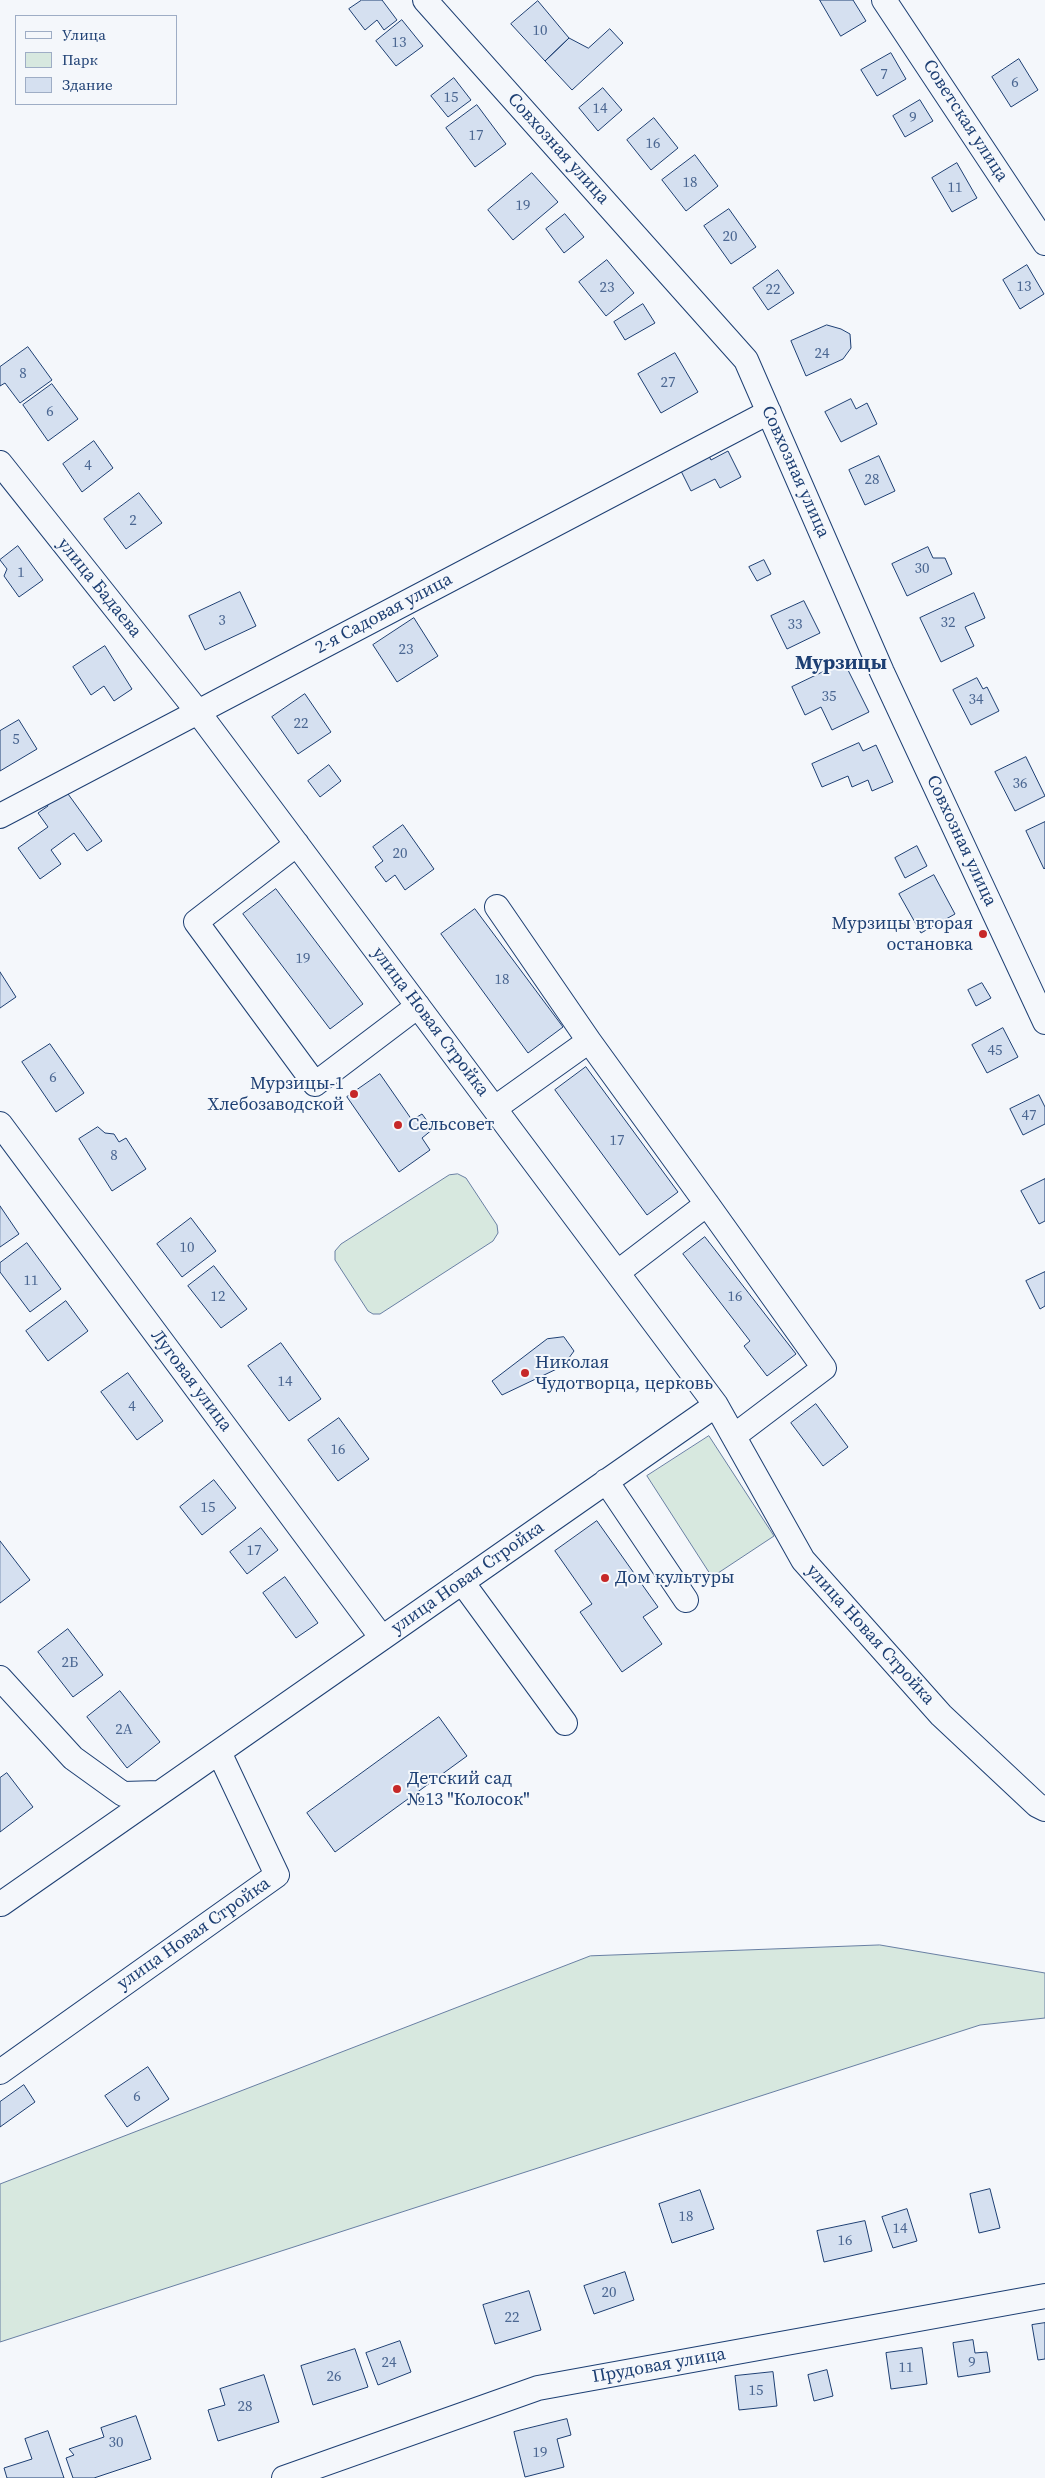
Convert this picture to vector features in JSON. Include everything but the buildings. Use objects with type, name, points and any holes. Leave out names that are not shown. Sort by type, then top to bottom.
[{"type":"street","name":"Совхозная улица","points":[[425,0],[746,360],[882,672],[1045,1022]]},
{"type":"street","name":"Советская улица","points":[[884,0],[1045,243]]},
{"type":"street","name":"2-я Садовая улица","points":[[0,816],[769,412]]},
{"type":"street","name":"улица Бадаева","points":[[0,463],[198,712]]},
{"type":"street","name":"улица Новая Стройка","points":[[198,712],[716,1405],[803,1560],[941,1715],[1037,1805],[1045,1809]]},
{"type":"street","points":[[297,844],[196,922],[316,1084],[418,1006]]},
{"type":"street","points":[[497,907],[589,1041],[708,1204],[824,1368],[734,1436]]},
{"type":"street","points":[[495,1108],[589,1041]]},
{"type":"street","name":"Луговая улица","points":[[0,1124],[382,1638]]},
{"type":"street","points":[[618,1272],[708,1204]]},
{"type":"street","name":"улица Новая Стройка","points":[[1,1904],[716,1405]]},
{"type":"street","points":[[606,1481],[686,1600]]},
{"type":"street","points":[[462,1582],[565,1723]]},
{"type":"street","points":[[0,1678],[73,1758],[123,1794],[159,1793]]},
{"type":"street","name":"улица Новая Стройка","points":[[0,2072],[277,1875],[219,1752]]},
{"type":"street","name":"Прудовая улица","points":[[284,2478],[538,2388],[1045,2296]]},
{"type":"green space","points":[[458,1174],[466,1178],[497,1225],[498,1233],[493,1241],[380,1314],[373,1314],[368,1311],[335,1260],[335,1251],[341,1244],[449,1175]]},
{"type":"green space","points":[[709,1436],[774,1536],[712,1577],[647,1476]]},
{"type":"green space","points":[[880,1945],[1045,1973],[1045,2018],[980,2025],[0,2342],[0,2184],[590,1956]]},
{"type":"place","name":"Мурзицы вторая остановка","points":[[983,934]]},
{"type":"place","name":"Мурзицы-1 Хлебозаводской","points":[[354,1094]]},
{"type":"place","name":"Сельсовет","points":[[398,1125]]},
{"type":"place","name":"Николая Чудотворца, церковь","points":[[525,1373]]},
{"type":"place","name":"Дом культуры","points":[[605,1578]]},
{"type":"place","name":"Детский сад №13 \"Колосок\"","points":[[397,1789]]},
{"type":"district","name":"Мурзицы","points":[[841,664]]}]
